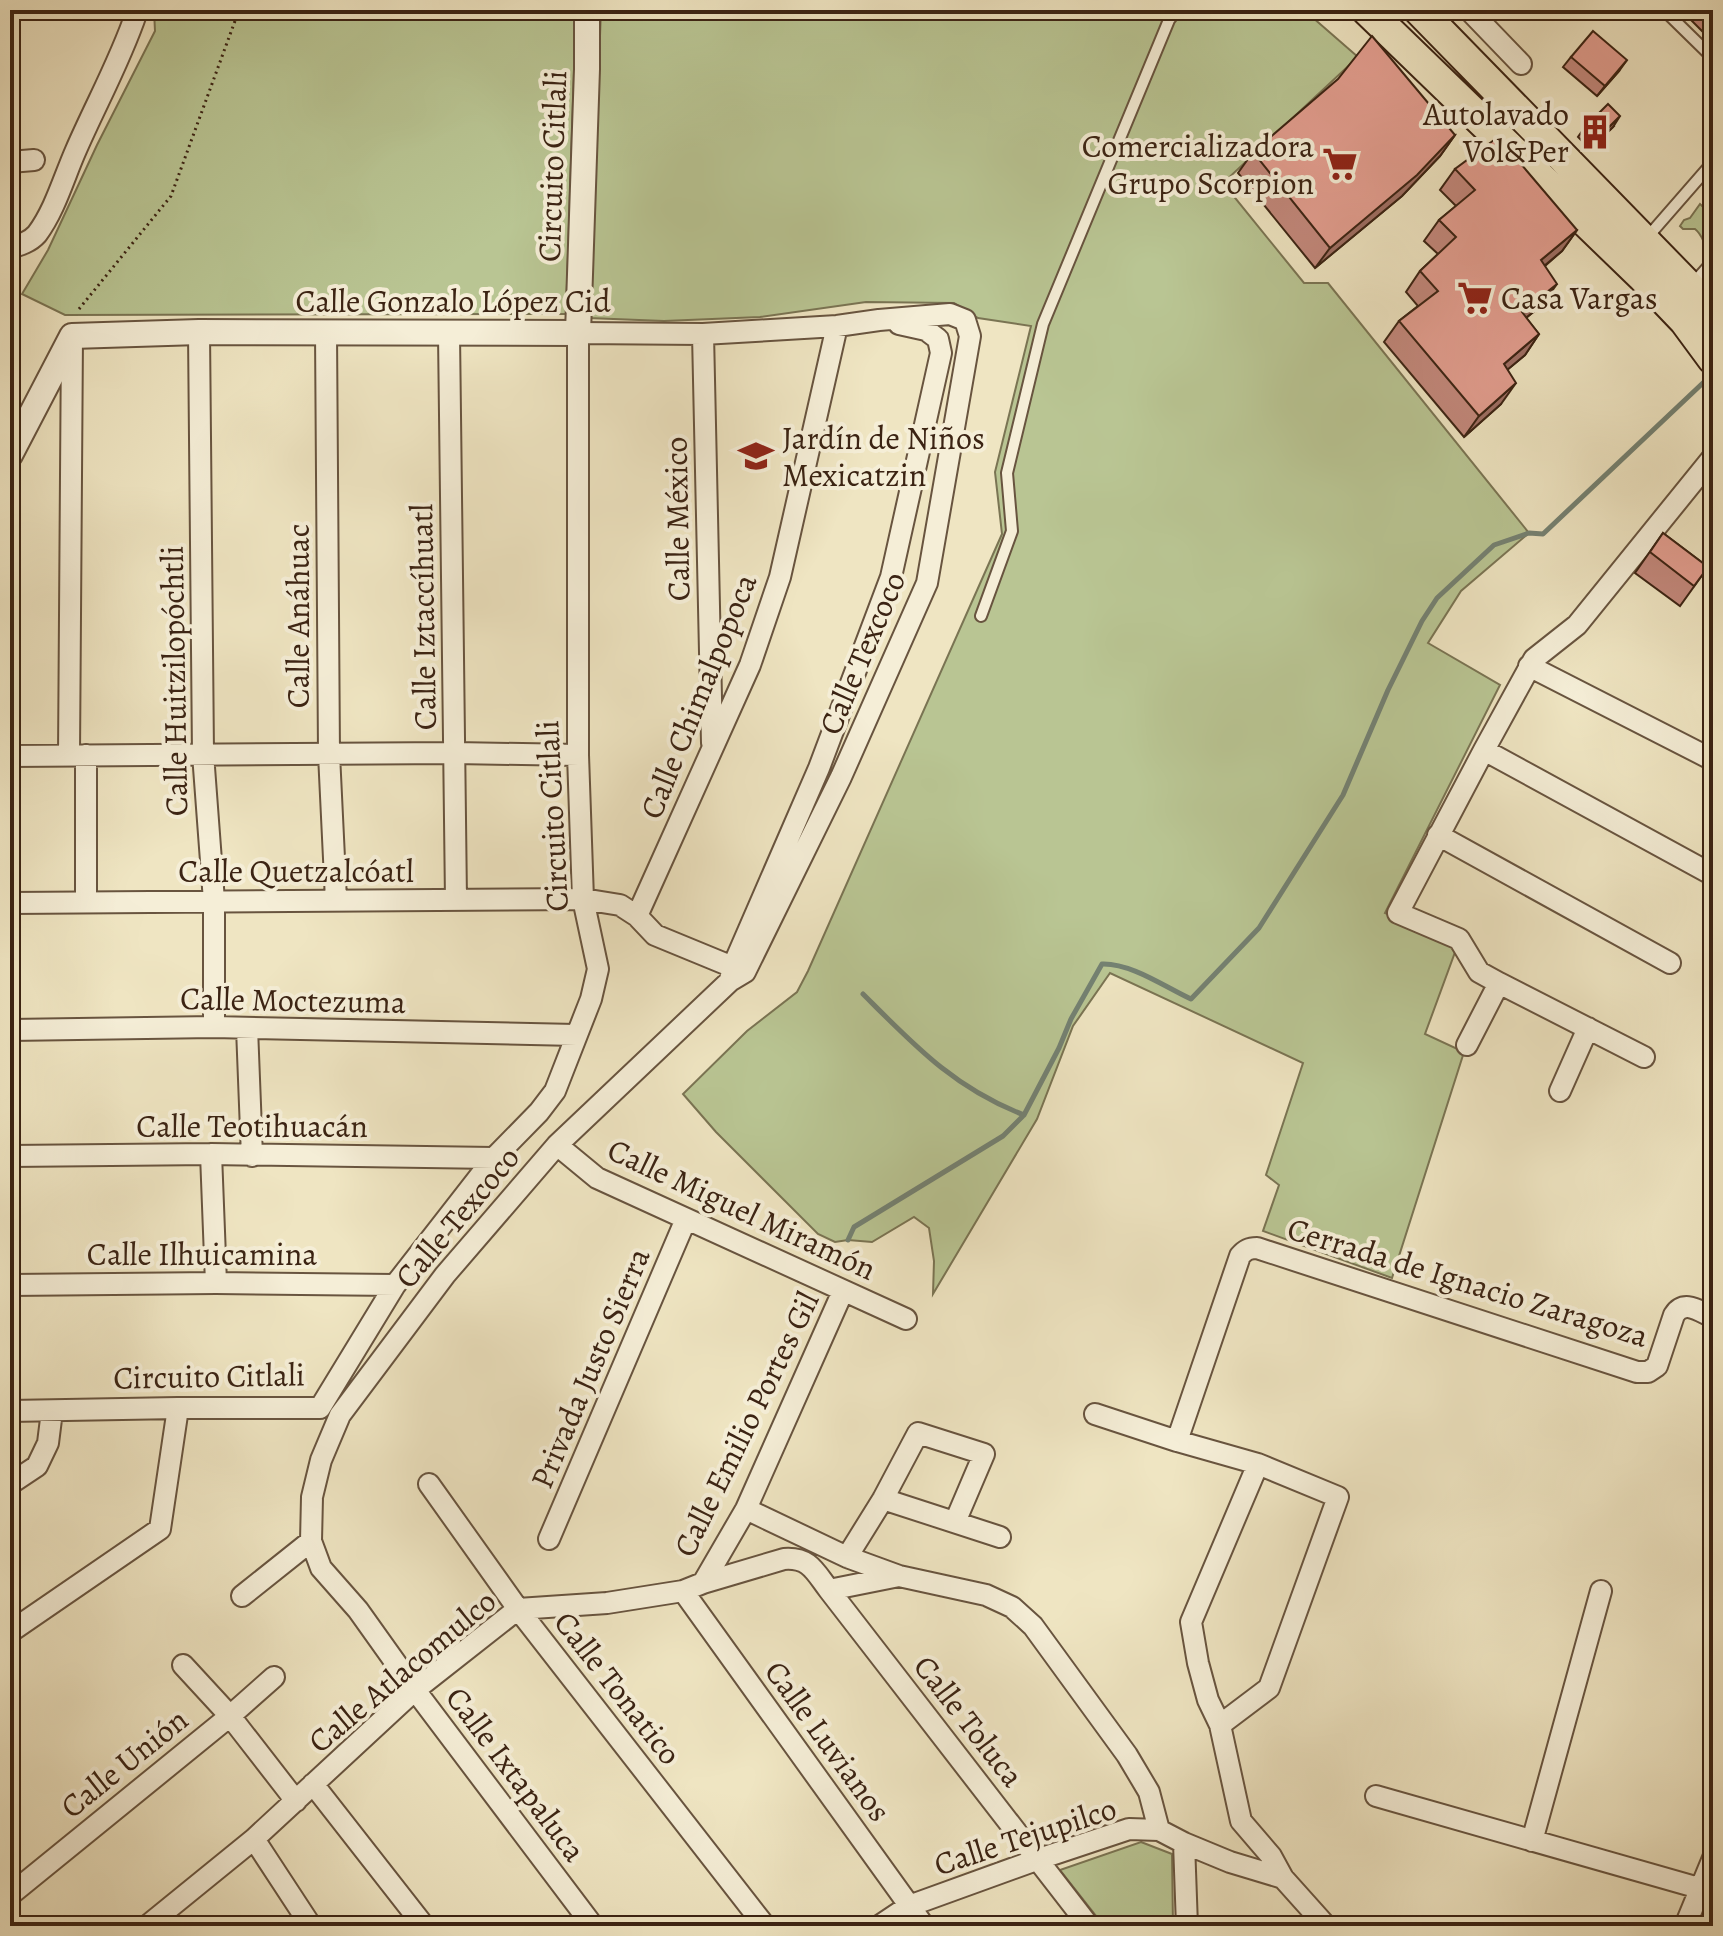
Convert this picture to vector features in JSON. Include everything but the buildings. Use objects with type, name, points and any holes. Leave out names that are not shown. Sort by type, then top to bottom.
[{"type":"main road","points":[[1367,10],[1642,276],[1685,321],[1713,359]]},
{"type":"main road","points":[[1419,10],[1713,314]]},
{"type":"street","points":[[10,248],[32,239],[50,211],[76,148],[126,45],[136,10]]},
{"type":"street","name":"Circuito Citlali","points":[[10,1411],[320,1408],[395,1285],[494,1158],[555,1091],[591,999],[598,969],[583,899],[578,755],[578,333],[587,10]]},
{"type":"street","points":[[1469,10],[1521,64]]},
{"type":"street","points":[[10,162],[34,160]]},
{"type":"street","name":"Calle Gonzalo López Cid","points":[[72,336],[199,332],[703,334],[837,326],[950,314],[965,320]]},
{"type":"street","name":"Calle Texcoco","points":[[736,973],[819,768],[891,577],[941,353],[938,339],[926,330],[879,320]]},
{"type":"street","name":"Calle Texcoco","points":[[311,1541],[312,1497],[321,1460],[340,1415],[445,1275],[557,1145],[736,973],[841,777],[927,583],[970,336],[965,320]]},
{"type":"street","name":"Calle Chimalpopoca","points":[[637,916],[750,665],[780,577],[837,326]]},
{"type":"street","name":"Calle Huitzilopóchtli","points":[[199,332],[203,754],[214,901],[214,1027]]},
{"type":"street","name":"Calle Anáhuac","points":[[326,332],[329,754],[336,900]]},
{"type":"street","name":"Calle Iztaccíhuatl","points":[[449,334],[456,900]]},
{"type":"street","name":"Calle México","points":[[703,334],[712,751]]},
{"type":"street","points":[[10,455],[72,336]]},
{"type":"street","points":[[72,336],[78,755],[86,902]]},
{"type":"street","points":[[1644,1057],[1479,972],[1459,939],[1398,913],[1529,666],[1577,625],[1713,457]]},
{"type":"street","points":[[1529,666],[1713,760]]},
{"type":"street","points":[[1484,750],[1713,875]]},
{"type":"street","points":[[10,756],[578,755]]},
{"type":"street","points":[[1438,835],[1670,963]]},
{"type":"street","name":"Calle Quetzalcóatl","points":[[10,903],[583,899],[620,905],[637,916]]},
{"type":"street","points":[[637,916],[655,935],[736,973]]},
{"type":"street","points":[[1467,1045],[1499,983]]},
{"type":"street","name":"Calle Moctezuma","points":[[10,1030],[214,1027],[576,1035]]},
{"type":"street","points":[[247,1028],[252,1156]]},
{"type":"street","points":[[1560,1091],[1588,1028]]},
{"type":"street","name":"Calle Miguel Miramón","points":[[557,1145],[597,1178],[906,1319]]},
{"type":"street","points":[[211,1154],[216,1283]]},
{"type":"street","name":"Calle Teotihuacán","points":[[10,1156],[211,1154],[494,1158]]},
{"type":"street","name":"Privada Justo Sierra","points":[[549,1539],[686,1219]]},
{"type":"street","name":"Cerrada de Ignacio Zaragoza","points":[[1177,1441],[1244,1251],[1257,1248],[1637,1372],[1648,1372],[1657,1366],[1678,1309],[1691,1307],[1713,1317]]},
{"type":"street","name":"Calle Ilhuicamina","points":[[10,1285],[395,1285]]},
{"type":"street","name":"Calle Emilio Portes Gil","points":[[703,1583],[746,1509],[843,1291]]},
{"type":"street","points":[[10,1632],[160,1529],[178,1408]]},
{"type":"street","points":[[10,1484],[37,1466],[48,1443],[52,1411]]},
{"type":"street","points":[[1095,1414],[1258,1464],[1338,1497],[1269,1688],[1220,1725]]},
{"type":"street","points":[[847,1557],[883,1499],[918,1433],[984,1454],[955,1522]]},
{"type":"street","points":[[1258,1464],[1191,1622],[1198,1663],[1208,1700],[1220,1725],[1241,1821],[1271,1856],[1283,1878],[1326,1926]]},
{"type":"street","name":"Calle Tonatico","points":[[429,1484],[518,1609],[765,1926]]},
{"type":"street","points":[[883,1499],[1000,1537]]},
{"type":"street","points":[[746,1509],[847,1557],[899,1576],[986,1595],[1012,1607],[1033,1626],[1127,1755],[1149,1792],[1159,1830]]},
{"type":"street","points":[[242,1596],[311,1541]]},
{"type":"street","name":"Calle Ixtapaluca","points":[[311,1541],[321,1568],[358,1610],[593,1926]]},
{"type":"street","name":"Calle Atlacomulco","points":[[157,1923],[254,1839],[415,1690],[518,1609],[607,1603],[683,1591],[784,1559],[797,1558]]},
{"type":"street","name":"Calle Toluca","points":[[797,1558],[809,1564],[1089,1926]]},
{"type":"street","points":[[829,1590],[899,1576]]},
{"type":"street","name":"Calle Luvianos","points":[[683,1591],[924,1926]]},
{"type":"street","points":[[1532,1841],[1601,1591]]},
{"type":"street","points":[[183,1665],[230,1716],[296,1801]]},
{"type":"street","name":"Calle Unión","points":[[10,1895],[274,1677]]},
{"type":"street","points":[[313,1784],[424,1926]]},
{"type":"street","points":[[1376,1796],[1707,1890]]},
{"type":"street","name":"Calle Tejupilco","points":[[879,1926],[909,1906],[1129,1829],[1159,1830],[1230,1862],[1283,1878]]},
{"type":"street","points":[[254,1839],[311,1926]]},
{"type":"street","points":[[1184,1843],[1187,1926]]},
{"type":"street","points":[[1685,1926],[1707,1890],[1713,1858]]},
{"type":"lane","points":[[981,616],[1012,531],[1007,473],[1043,324],[1169,20],[1177,10]]},
{"type":"lane","points":[[1664,10],[1713,58]]},
{"type":"lane","points":[[1644,241],[1713,162]]},
{"type":"lane","points":[[1690,288],[1713,261]]},
{"type":"path","points":[[79,309],[171,196],[239,10]]},
{"type":"green space","points":[[154,10],[576,10],[566,314],[65,315],[22,294],[48,250],[155,31]]},
{"type":"green space","points":[[601,10],[1304,10],[1358,57],[1223,183],[1304,283],[1328,283],[1529,533],[1461,591],[1428,643],[1500,685],[1385,913],[1458,944],[1425,1034],[1464,1052],[1392,1278],[1263,1231],[1279,1185],[1266,1175],[1303,1063],[1110,973],[1073,1026],[1037,1119],[933,1294],[934,1261],[929,1228],[914,1217],[872,1242],[835,1242],[818,1234],[716,1132],[683,1094],[747,1031],[797,992],[808,971],[1002,534],[995,472],[1031,326],[978,318],[954,303],[866,302],[760,317],[664,321],[589,318]]},
{"type":"green space","points":[[1700,204],[1713,216],[1713,248],[1710,250],[1695,229],[1680,226]]},
{"type":"green space","points":[[1141,1842],[1172,1854],[1173,1926],[1104,1926],[1060,1870]]},
{"type":"waterway","points":[[848,1240],[854,1227],[1003,1136],[1024,1115],[1102,964],[1136,971],[1191,999],[1259,928],[1343,795],[1388,690],[1422,621],[1437,598],[1494,545],[1529,533],[1543,534],[1705,381]]},
{"type":"waterway","points":[[863,994],[936,1064],[976,1092],[1024,1115]]},
{"type":"place","name":"Autolavado Vol&Per","points":[[1595,132]]},
{"type":"place","name":"Comercializadora Grupo Scorpion","points":[[1340,164]]},
{"type":"place","name":"Casa Vargas","points":[[1475,298]]},
{"type":"place","name":"Jardín de Niños Mexicatzin","points":[[756,456]]}]
